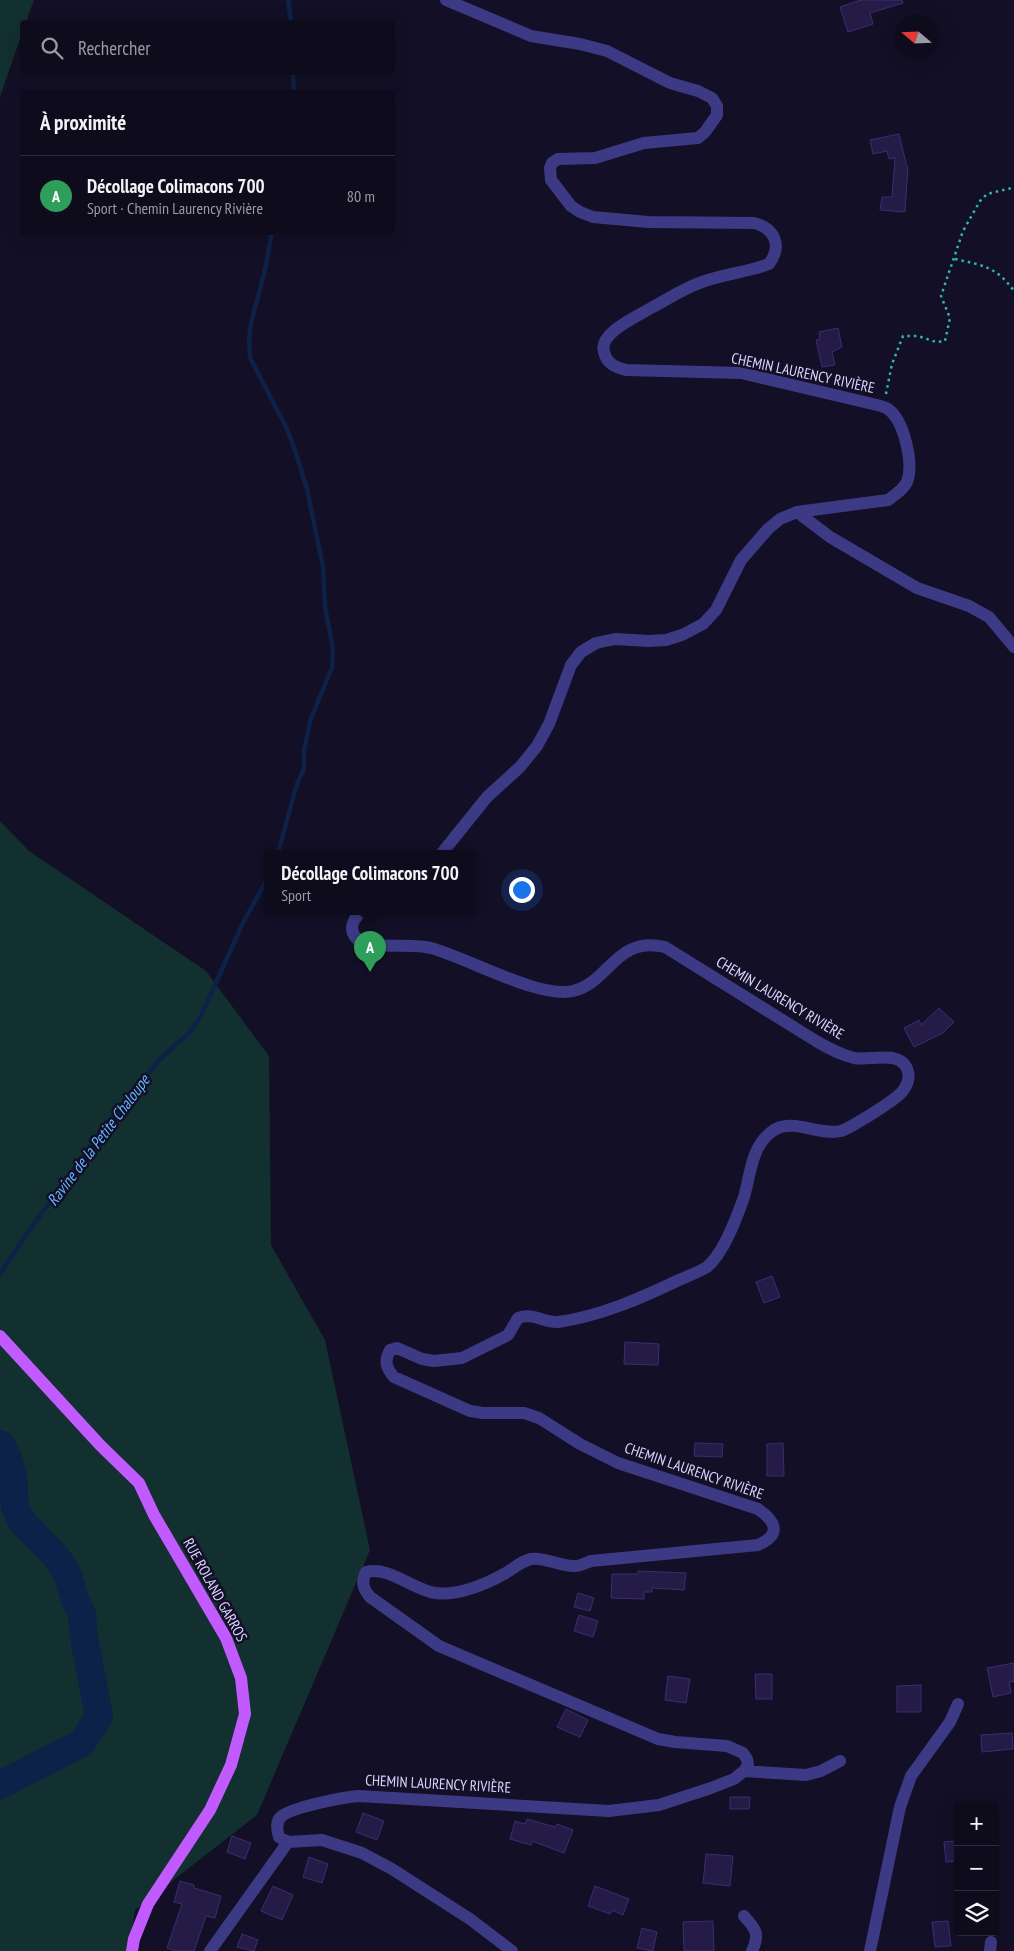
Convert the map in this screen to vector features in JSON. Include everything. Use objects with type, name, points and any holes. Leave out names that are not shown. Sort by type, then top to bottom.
[{"type":"main road","name":"RUE ROLAND GARROS","points":[[1,1337],[100,1445],[139,1483],[154,1515],[226,1638],[241,1678],[245,1714],[231,1765],[210,1810],[148,1904],[134,1939],[132,1951]]},
{"type":"street","name":"CHEMIN LAURENCY RIVIÈRE","points":[[444,850],[487,797],[520,767],[536,746],[550,724],[571,665],[581,652],[596,643],[615,639],[649,642],[666,640],[682,635],[702,624],[716,610],[742,560],[768,529],[780,519],[797,512],[888,500],[899,493],[907,482],[910,468],[907,448],[899,423],[889,410],[865,401],[741,373],[626,370],[613,366],[606,358],[603,348],[607,337],[617,328],[701,282],[769,264],[776,241],[772,233],[763,225],[754,223],[648,222],[593,217],[580,212],[572,206],[551,180],[550,168],[552,163],[558,158],[595,158],[644,143],[698,138],[711,124],[716,115],[717,106],[712,98],[670,83],[607,51],[580,44],[531,36],[446,0]]},
{"type":"street","points":[[797,512],[830,537],[917,588],[969,606],[989,617],[1014,647]]},
{"type":"street","name":"CHEMIN LAURENCY RIVIÈRE","points":[[288,1842],[280,1837],[277,1830],[277,1823],[282,1815],[344,1797],[359,1796],[609,1811],[659,1806],[734,1779],[744,1771],[748,1765],[747,1759],[737,1749],[727,1746],[658,1739],[439,1646],[370,1597],[364,1589],[362,1581],[366,1572],[374,1570],[383,1572],[420,1589],[436,1593],[454,1592],[473,1588],[531,1559],[547,1560],[573,1566],[591,1561],[758,1545],[768,1541],[774,1533],[774,1526],[770,1517],[758,1509],[618,1463],[580,1444],[539,1418],[524,1413],[483,1413],[470,1411],[394,1377],[387,1369],[386,1358],[390,1350],[397,1348],[422,1359],[434,1361],[462,1358],[508,1335],[518,1318],[530,1316],[556,1322],[584,1317],[605,1311],[707,1267],[718,1254],[726,1240],[744,1197],[756,1152],[767,1135],[778,1128],[791,1126],[825,1131],[840,1131],[855,1124],[902,1092],[909,1080],[905,1064],[896,1059],[865,1060],[852,1058],[823,1045],[665,947],[642,945],[630,949],[588,984],[573,991],[556,992],[523,983],[458,957],[416,944],[370,946],[358,940],[354,934],[352,925],[357,915]]},
{"type":"street","points":[[870,1951],[900,1807],[906,1788],[919,1764],[950,1722],[958,1704]]},
{"type":"street","points":[[744,1771],[806,1775],[821,1772],[840,1761]]},
{"type":"street","points":[[210,1951],[288,1842],[301,1843],[322,1840],[362,1853],[392,1869],[462,1914],[512,1951]]},
{"type":"street","points":[[744,1916],[755,1927],[757,1940],[752,1951]]},
{"type":"path","points":[[882,407],[892,364],[903,336],[918,336],[936,342],[945,340],[950,318],[941,296],[963,231],[980,201],[987,194],[1014,189]]},
{"type":"path","points":[[955,259],[986,266],[1005,279],[1014,291]]},
{"type":"green space","points":[[0,0],[34,0],[27,20],[20,20],[20,39],[0,97]]},
{"type":"green space","points":[[0,821],[29,851],[206,971],[269,1056],[271,1245],[325,1340],[370,1550],[257,1815],[135,1910],[129,1951],[0,1951]]},
{"type":"building","points":[[861,0],[902,0],[903,3],[870,13],[873,24],[848,32],[840,7]]},
{"type":"building","points":[[899,134],[908,167],[905,212],[880,210],[882,197],[892,197],[895,158],[889,159],[887,151],[873,154],[870,140]]},
{"type":"building","points":[[838,328],[842,347],[832,352],[835,365],[822,367],[816,340],[820,339],[819,332]]},
{"type":"building","points":[[939,1008],[954,1022],[943,1033],[914,1047],[904,1028],[919,1020],[921,1025]]},
{"type":"building","points":[[772,1276],[780,1297],[764,1303],[756,1282]]},
{"type":"building","points":[[625,1342],[659,1344],[658,1365],[624,1364]]},
{"type":"building","points":[[695,1443],[723,1444],[722,1457],[694,1456]]},
{"type":"building","points":[[783,1443],[784,1476],[767,1476],[767,1444]]},
{"type":"building","points":[[638,1571],[686,1573],[684,1590],[652,1588],[652,1592],[644,1592],[644,1599],[611,1598],[612,1574],[638,1574]]},
{"type":"building","points":[[578,1593],[594,1598],[590,1611],[574,1607]]},
{"type":"building","points":[[579,1615],[598,1621],[593,1637],[574,1631]]},
{"type":"building","points":[[1014,1663],[1014,1681],[1009,1682],[1011,1693],[993,1697],[987,1668]]},
{"type":"building","points":[[755,1674],[772,1674],[772,1699],[756,1699]]},
{"type":"building","points":[[668,1676],[690,1679],[686,1703],[665,1700]]},
{"type":"building","points":[[921,1685],[921,1712],[897,1712],[897,1686]]},
{"type":"building","points":[[566,1709],[588,1720],[580,1737],[557,1727]]},
{"type":"building","points":[[1012,1733],[1013,1749],[982,1752],[981,1735]]},
{"type":"building","points":[[730,1797],[750,1797],[749,1809],[730,1809]]},
{"type":"building","points":[[363,1813],[384,1821],[377,1840],[356,1832]]},
{"type":"building","points":[[527,1819],[555,1827],[557,1824],[573,1830],[564,1853],[532,1841],[531,1845],[510,1839],[515,1821],[525,1824]]},
{"type":"building","points":[[232,1836],[251,1843],[245,1859],[227,1852]]},
{"type":"building","points":[[954,1841],[954,1861],[946,1862],[944,1842]]},
{"type":"building","points":[[706,1854],[733,1856],[730,1886],[703,1883]]},
{"type":"building","points":[[309,1857],[328,1864],[322,1883],[303,1877]]},
{"type":"building","points":[[180,1881],[194,1885],[194,1888],[221,1896],[215,1918],[206,1916],[194,1951],[175,1951],[167,1948],[182,1904],[174,1902]]},
{"type":"building","points":[[273,1886],[293,1895],[282,1920],[261,1911]]},
{"type":"building","points":[[595,1886],[629,1899],[623,1915],[612,1910],[610,1914],[588,1906]]},
{"type":"building","points":[[713,1921],[714,1951],[684,1951],[683,1922]]},
{"type":"building","points":[[948,1921],[951,1946],[935,1947],[932,1922]]},
{"type":"building","points":[[642,1928],[657,1932],[653,1951],[637,1948]]},
{"type":"building","points":[[242,1934],[258,1940],[254,1951],[237,1947]]},
{"type":"waterway","name":"Ravine de la Petite Chaloupe","points":[[288,0],[291,20]]},
{"type":"waterway","name":"Ravine de la Petite Chaloupe","points":[[293,75],[294,90]]},
{"type":"waterway","name":"Ravine de la Petite Chaloupe","points":[[271,235],[265,270],[251,323],[249,339],[250,358],[286,427],[307,489],[323,567],[325,607],[333,649],[332,668],[311,718],[304,750],[304,769],[297,784],[279,850]]},
{"type":"waterway","name":"Ravine de la Petite Chaloupe","points":[[0,1274],[104,1127],[160,1059],[191,1031],[201,1016],[242,925],[264,884]]},
{"type":"waterway","points":[[0,1444],[8,1458],[13,1476],[15,1507],[21,1520],[57,1558],[67,1573],[76,1602],[82,1614],[84,1638],[99,1716],[82,1743],[0,1785]]},
{"type":"place","name":"Décollage Colimacons 700","points":[[370,972]]}]
